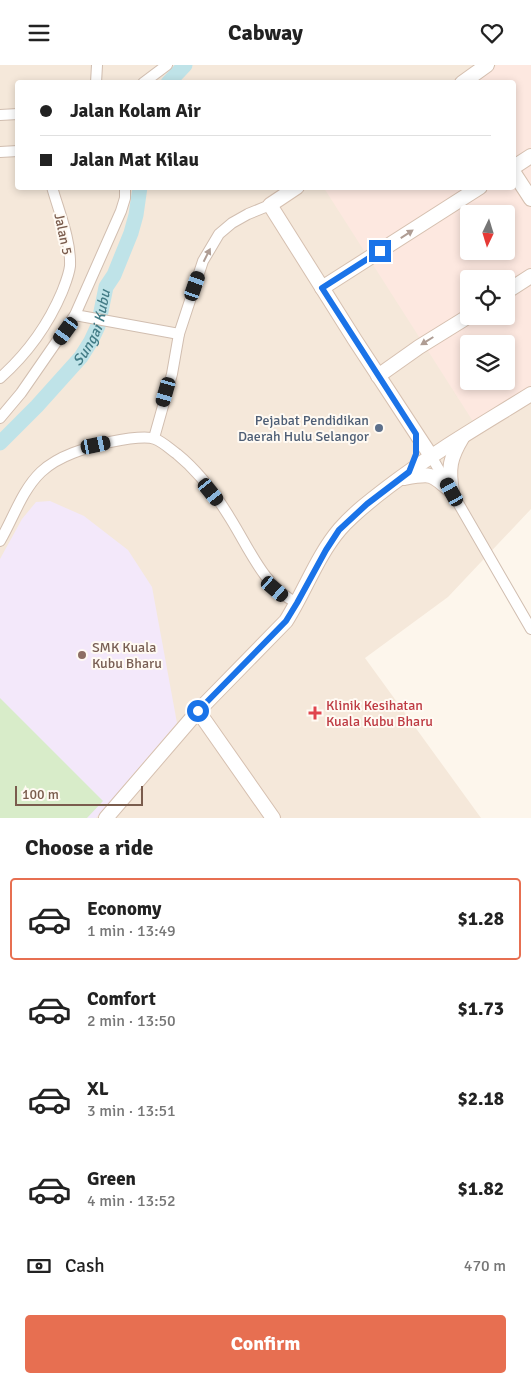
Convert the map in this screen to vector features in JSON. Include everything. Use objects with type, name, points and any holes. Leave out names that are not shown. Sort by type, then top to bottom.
[{"type":"street","points":[[96,80],[97,65]]},
{"type":"street","points":[[147,80],[167,65]]},
{"type":"street","points":[[466,80],[481,67]]},
{"type":"street","points":[[0,115],[15,115]]},
{"type":"street","points":[[0,152],[15,151]]},
{"type":"street","points":[[516,166],[531,156]]},
{"type":"street","points":[[516,176],[531,199]]},
{"type":"street","name":"Jalan 5","points":[[0,378],[37,338],[56,307],[66,282],[70,266],[68,249],[53,190]]},
{"type":"street","points":[[0,419],[66,331],[75,315],[120,211],[125,198],[125,190]]},
{"type":"street","points":[[154,438],[172,374],[179,334],[203,261],[220,234],[232,223],[270,205],[292,190]]},
{"type":"street","points":[[322,288],[475,190]]},
{"type":"street","points":[[270,205],[431,456],[531,629]]},
{"type":"street","points":[[515,287],[531,277]]},
{"type":"street","points":[[75,315],[179,334]]},
{"type":"street","points":[[378,376],[460,322]]},
{"type":"street","points":[[106,818],[198,711],[286,621],[339,530],[367,504],[431,456],[531,394]]},
{"type":"street","points":[[418,436],[437,442],[458,439]]},
{"type":"street","points":[[403,476],[416,454],[418,436]]},
{"type":"street","points":[[0,541],[25,494],[40,473],[49,466],[76,451],[96,445],[128,439],[154,438],[185,461],[220,502],[275,589],[285,598],[297,603]]},
{"type":"street","points":[[452,492],[449,468],[458,439]]},
{"type":"street","points":[[403,476],[428,474],[434,476],[452,492]]},
{"type":"street","points":[[198,711],[273,818]]},
{"type":"shaded area","points":[[0,65],[531,65],[531,509],[448,597],[365,658],[481,818],[0,818]]},
{"type":"shaded area","points":[[497,65],[531,65],[531,387],[474,423],[325,190],[516,190],[516,80],[473,80]]},
{"type":"shaded area","name":"SMK Kuala Kubu Bharu","points":[[50,501],[84,516],[128,550],[152,587],[177,723],[96,818],[0,818],[0,559],[22,519],[36,502]]},
{"type":"green space","points":[[0,698],[103,801],[87,818],[0,818]]},
{"type":"waterway","name":"Sungai Kubu","points":[[171,80],[185,65]]},
{"type":"waterway","name":"Sungai Kubu","points":[[0,443],[37,406],[81,357],[91,341],[98,326],[106,287],[114,275],[131,233],[140,190]]},
{"type":"place","name":"Pejabat Pendidikan Daerah Hulu Selangor","points":[[379,428]]},
{"type":"place","name":"SMK Kuala Kubu Bharu","points":[[82,655]]},
{"type":"place","name":"Klinik Kesihatan Kuala Kubu Bharu","points":[[315,713]]},
{"type":"route","points":[[198,711],[286,621],[339,530],[367,504],[409,472],[415,460],[416,434],[322,288],[380,251]]}]
